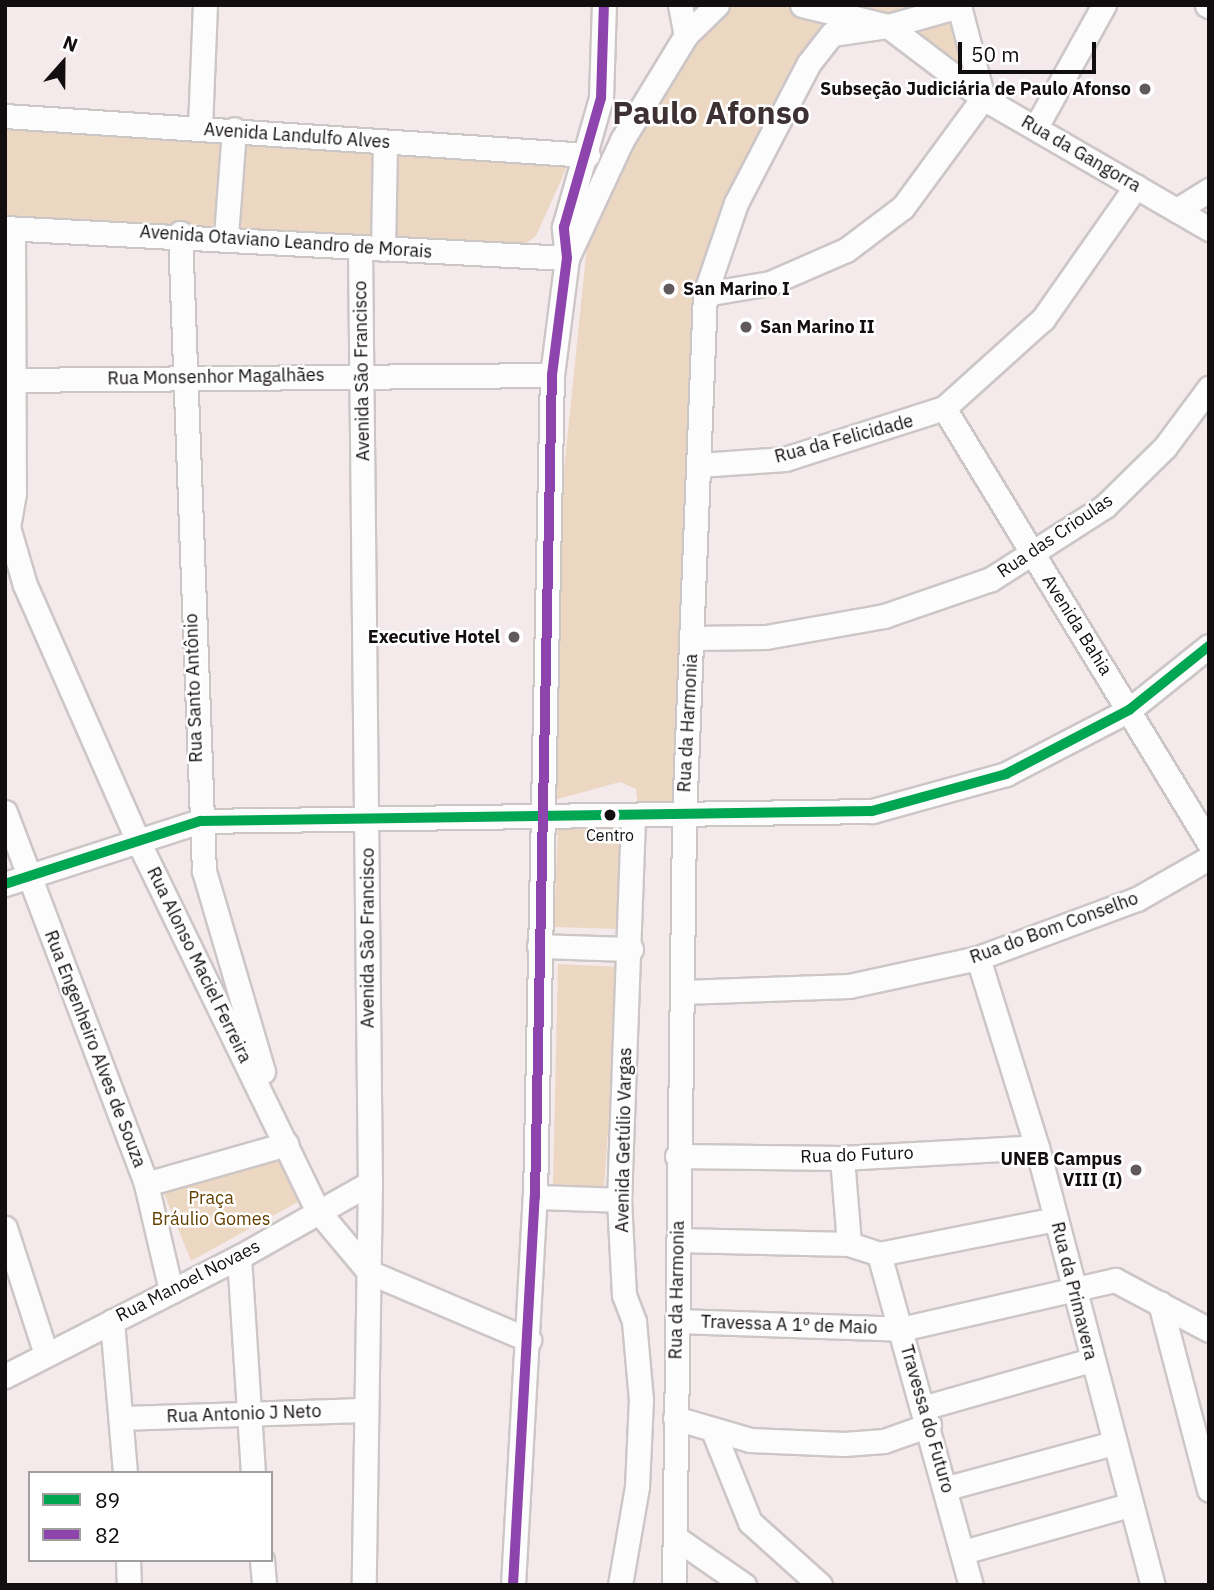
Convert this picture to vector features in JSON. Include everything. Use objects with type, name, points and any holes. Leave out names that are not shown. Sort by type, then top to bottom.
[{"type":"street","points":[[200,128],[205,5]]},
{"type":"street","points":[[513,1585],[535,1197],[552,375],[566,258],[564,227],[588,155],[601,98],[604,5]]},
{"type":"street","points":[[680,5],[686,35]]},
{"type":"street","points":[[566,258],[622,140],[686,35],[717,5]]},
{"type":"street","name":"Rua da Gangorra","points":[[802,5],[888,26],[983,98],[1209,229]]},
{"type":"street","points":[[1036,127],[1104,5]]},
{"type":"street","points":[[705,294],[770,283],[846,250],[903,207],[983,98],[959,6]]},
{"type":"street","name":"Rua da Gangorra","points":[[888,26],[959,6]]},
{"type":"street","name":"Rua da Harmonia","points":[[674,1585],[677,1156],[684,818],[705,294],[736,203],[809,63],[832,34],[888,26]]},
{"type":"street","name":"Avenida Landulfo Alves","points":[[5,116],[588,155]]},
{"type":"street","points":[[226,236],[234,130]]},
{"type":"street","name":"Avenida São Francisco","points":[[364,1585],[369,1183],[362,376],[384,143]]},
{"type":"street","name":"Rua da Felicidade","points":[[699,465],[785,459],[944,408],[1043,319],[1136,186]]},
{"type":"street","points":[[1177,210],[1209,190]]},
{"type":"street","name":"Avenida Otaviano Leandro de Morais","points":[[9,229],[180,233],[372,249],[566,258]]},
{"type":"street","name":"Rua Alonso Maciel Ferreira","points":[[9,229],[10,380],[6,527],[25,585],[138,841],[318,1211],[369,1272],[528,1340]]},
{"type":"street","name":"Rua Santo Antônio","points":[[180,233],[200,821],[204,871],[284,1138]]},
{"type":"street","name":"Rua Monsenhor Magalhães","points":[[10,380],[552,375]]},
{"type":"street","name":"Rua das Crioulas","points":[[692,638],[766,637],[884,616],[939,601],[1034,555],[1105,506],[1164,447],[1209,388]]},
{"type":"street","name":"Avenida Bahia","points":[[944,408],[1209,843]]},
{"type":"street","points":[[5,884],[200,821],[367,814],[684,818],[872,811],[950,795],[1006,774],[1129,710],[1209,646]]},
{"type":"street","name":"Rua Engenheiro Alves de Souza","points":[[5,812],[146,1184],[171,1291]]},
{"type":"street","name":"Avenida Getúlio Vargas","points":[[620,1585],[637,1487],[641,1400],[634,1321],[624,1295],[619,1200],[631,949],[633,818]]},
{"type":"street","name":"Rua do Bom Conselho","points":[[682,992],[849,986],[978,958],[1137,899],[1209,858]]},
{"type":"street","points":[[539,946],[631,949]]},
{"type":"street","name":"Rua da Primavera","points":[[978,958],[1037,1147],[1071,1287],[1129,1506],[1153,1585]]},
{"type":"street","points":[[146,1184],[284,1138]]},
{"type":"street","name":"Rua do Futuro","points":[[677,1156],[842,1158],[1037,1147]]},
{"type":"street","points":[[842,1158],[849,1244]]},
{"type":"street","name":"Rua Manoel Novaes","points":[[5,1377],[239,1257],[369,1183]]},
{"type":"street","points":[[535,1197],[619,1200]]},
{"type":"street","points":[[678,1240],[849,1244],[879,1254],[1056,1219]]},
{"type":"street","points":[[5,1228],[46,1354]]},
{"type":"street","name":"Travessa do Futuro","points":[[879,1254],[927,1416],[971,1585]]},
{"type":"street","points":[[239,1257],[253,1471]]},
{"type":"street","name":"Travessa A 1º de Maio","points":[[677,1321],[901,1329],[1071,1287],[1115,1280],[1209,1330]]},
{"type":"street","points":[[1160,1303],[1209,1490]]},
{"type":"street","points":[[112,1321],[125,1471]]},
{"type":"street","points":[[675,1418],[714,1433],[844,1444],[884,1441],[927,1416],[1091,1360]]},
{"type":"street","name":"Rua Antonio J Neto","points":[[122,1418],[366,1410]]},
{"type":"street","points":[[714,1433],[750,1522],[820,1585]]},
{"type":"street","points":[[947,1488],[1114,1443]]},
{"type":"street","points":[[963,1552],[1129,1506]]},
{"type":"street","points":[[676,1538],[744,1585]]},
{"type":"street","points":[[128,1562],[130,1585]]},
{"type":"street","points":[[262,1562],[264,1585]]},
{"type":"green space","points":[[730,5],[786,5],[823,21],[729,188],[693,297],[680,809],[638,807],[636,789],[620,782],[554,800],[560,509],[586,255],[594,222],[657,101],[697,37]]},
{"type":"green space","points":[[830,5],[931,5],[950,15],[965,78]]},
{"type":"green space","points":[[5,112],[223,142],[217,223],[204,229],[5,218]]},
{"type":"green space","points":[[246,140],[380,150],[375,242],[238,228]]},
{"type":"green space","points":[[396,150],[558,162],[566,169],[536,236],[525,244],[391,240]]},
{"type":"green space","points":[[558,825],[623,827],[619,929],[554,927]]},
{"type":"green space","points":[[558,964],[620,967],[604,1187],[553,1184]]},
{"type":"green space","name":"Praça Bráulio Gomes","points":[[280,1154],[305,1198],[191,1261],[161,1186]]},
{"type":"transit line","name":"82","points":[[513,1585],[535,1197],[552,375],[567,258],[564,227],[601,98],[604,5]]},
{"type":"transit line","name":"89","points":[[5,884],[200,821],[872,811],[1006,774],[1129,710],[1209,646]]},
{"type":"place","name":"Subseção Judiciária de Paulo Afonso","points":[[1145,89]]},
{"type":"place","name":"San Marino I","points":[[669,289]]},
{"type":"place","name":"San Marino II","points":[[746,327]]},
{"type":"place","name":"Executive Hotel","points":[[514,637]]},
{"type":"place","name":"Centro","points":[[610,815]]},
{"type":"place","name":"UNEB Campus VIII (I)","points":[[1136,1170]]},
{"type":"district","name":"Paulo Afonso","points":[[711,112]]}]
